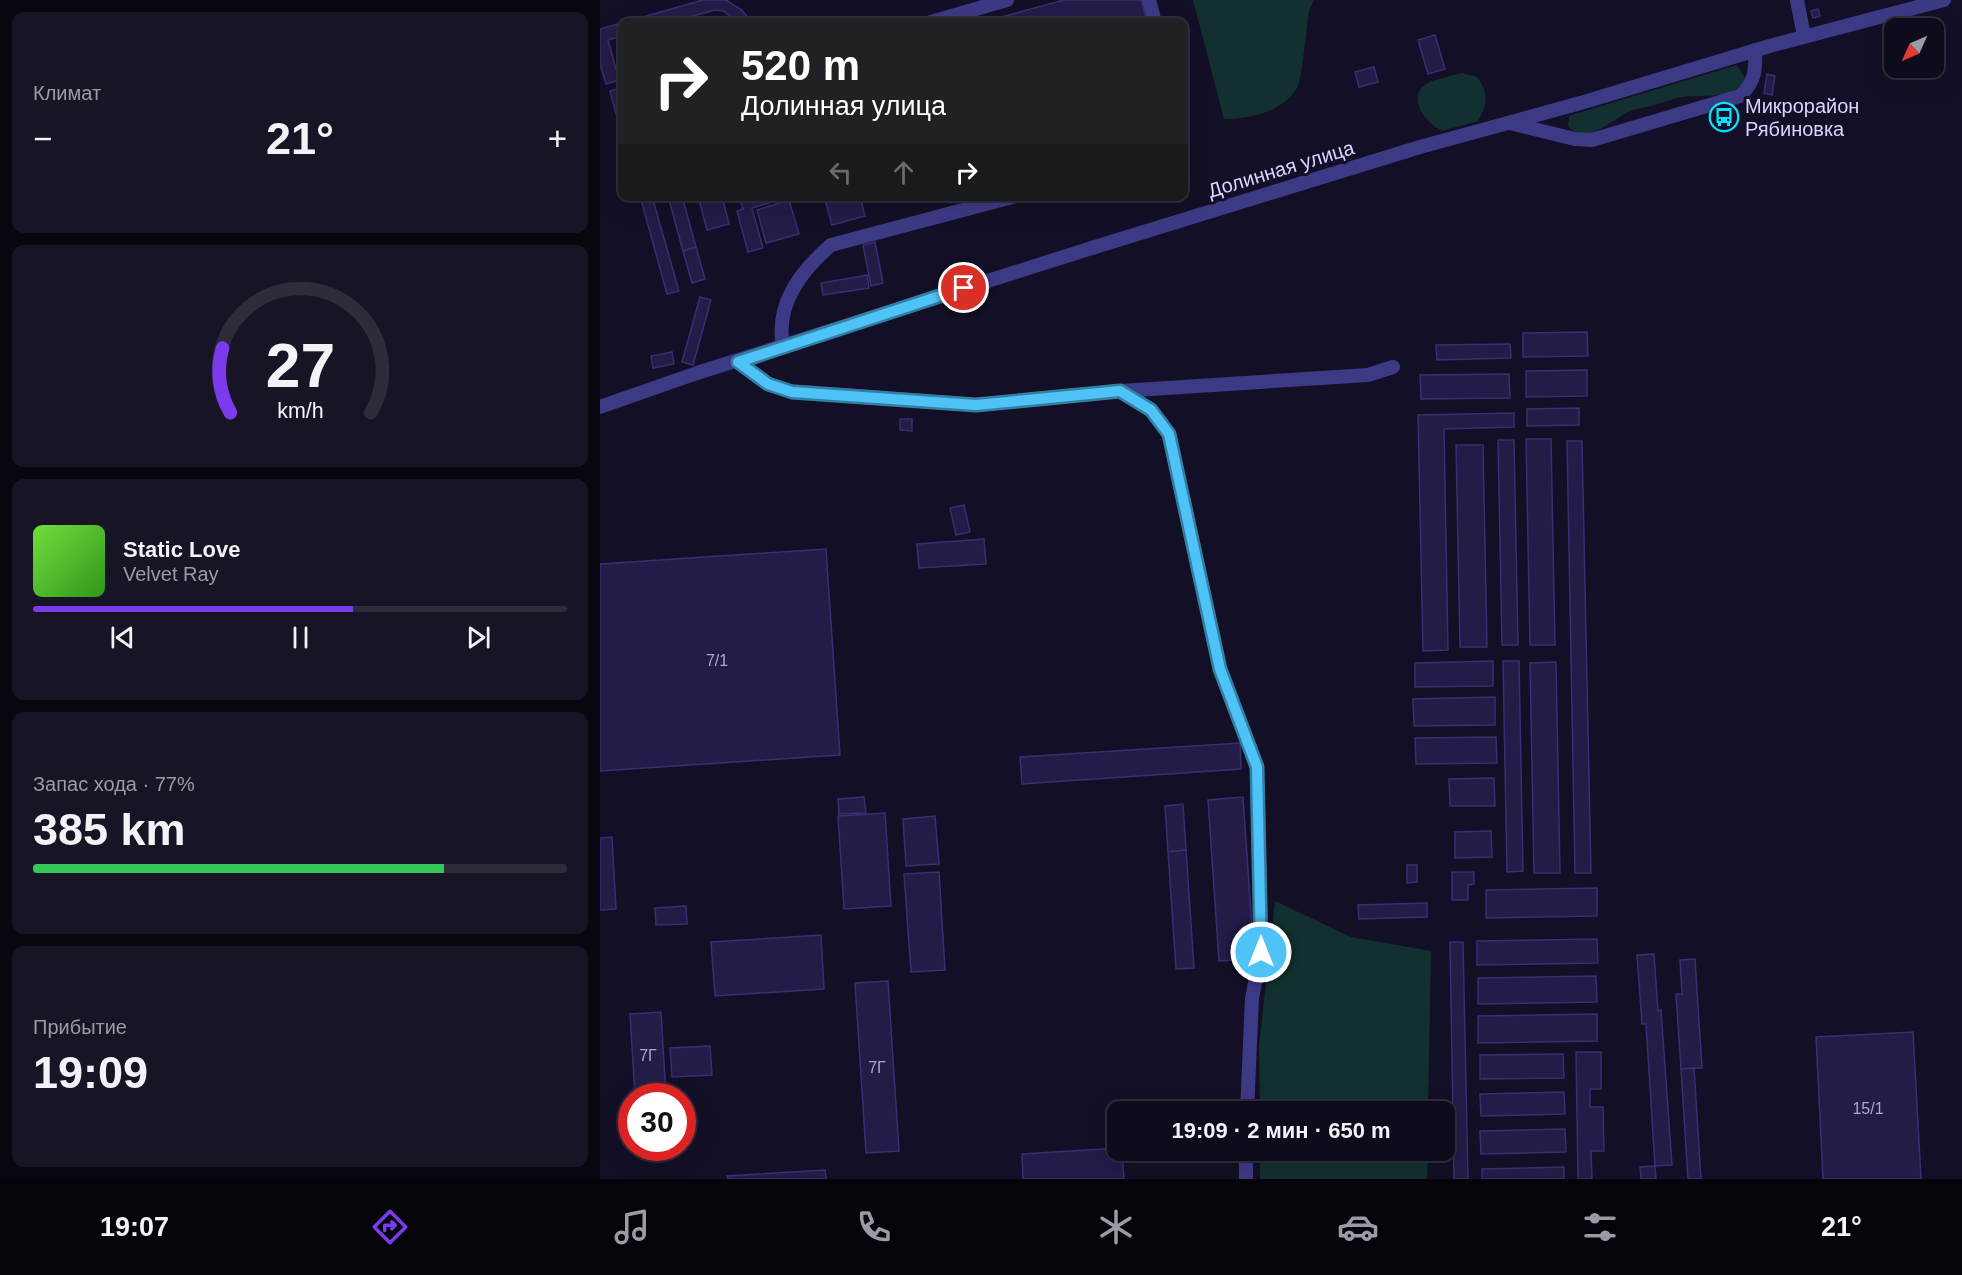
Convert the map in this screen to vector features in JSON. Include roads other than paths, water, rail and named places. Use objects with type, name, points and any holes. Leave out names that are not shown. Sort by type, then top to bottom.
[{"type":"street","points":[[945,18],[1007,0]]},
{"type":"street","points":[[1149,0],[1154,18]]},
{"type":"street","points":[[1797,0],[1804,36]]},
{"type":"street","name":"Долинная улица","points":[[600,407],[697,373],[738,362],[1118,240],[1507,122],[1804,36],[1944,0]]},
{"type":"street","points":[[1507,122],[1575,140],[1592,140],[1621,132],[1740,96],[1751,86],[1756,70],[1755,50]]},
{"type":"street","points":[[783,346],[780,332],[783,313],[793,288],[809,265],[831,245],[997,201]]},
{"type":"street","points":[[738,362],[768,384],[792,392],[976,405],[1120,391],[1368,375],[1393,367]]},
{"type":"street","points":[[1120,391],[1151,410],[1169,434],[1220,669],[1257,767],[1261,952],[1251,1008],[1247,1101]]},
{"type":"street","points":[[1246,1161],[1246,1179]]},
{"type":"place","name":"Микрорайон Рябиновка","points":[[1724,117]]}]
